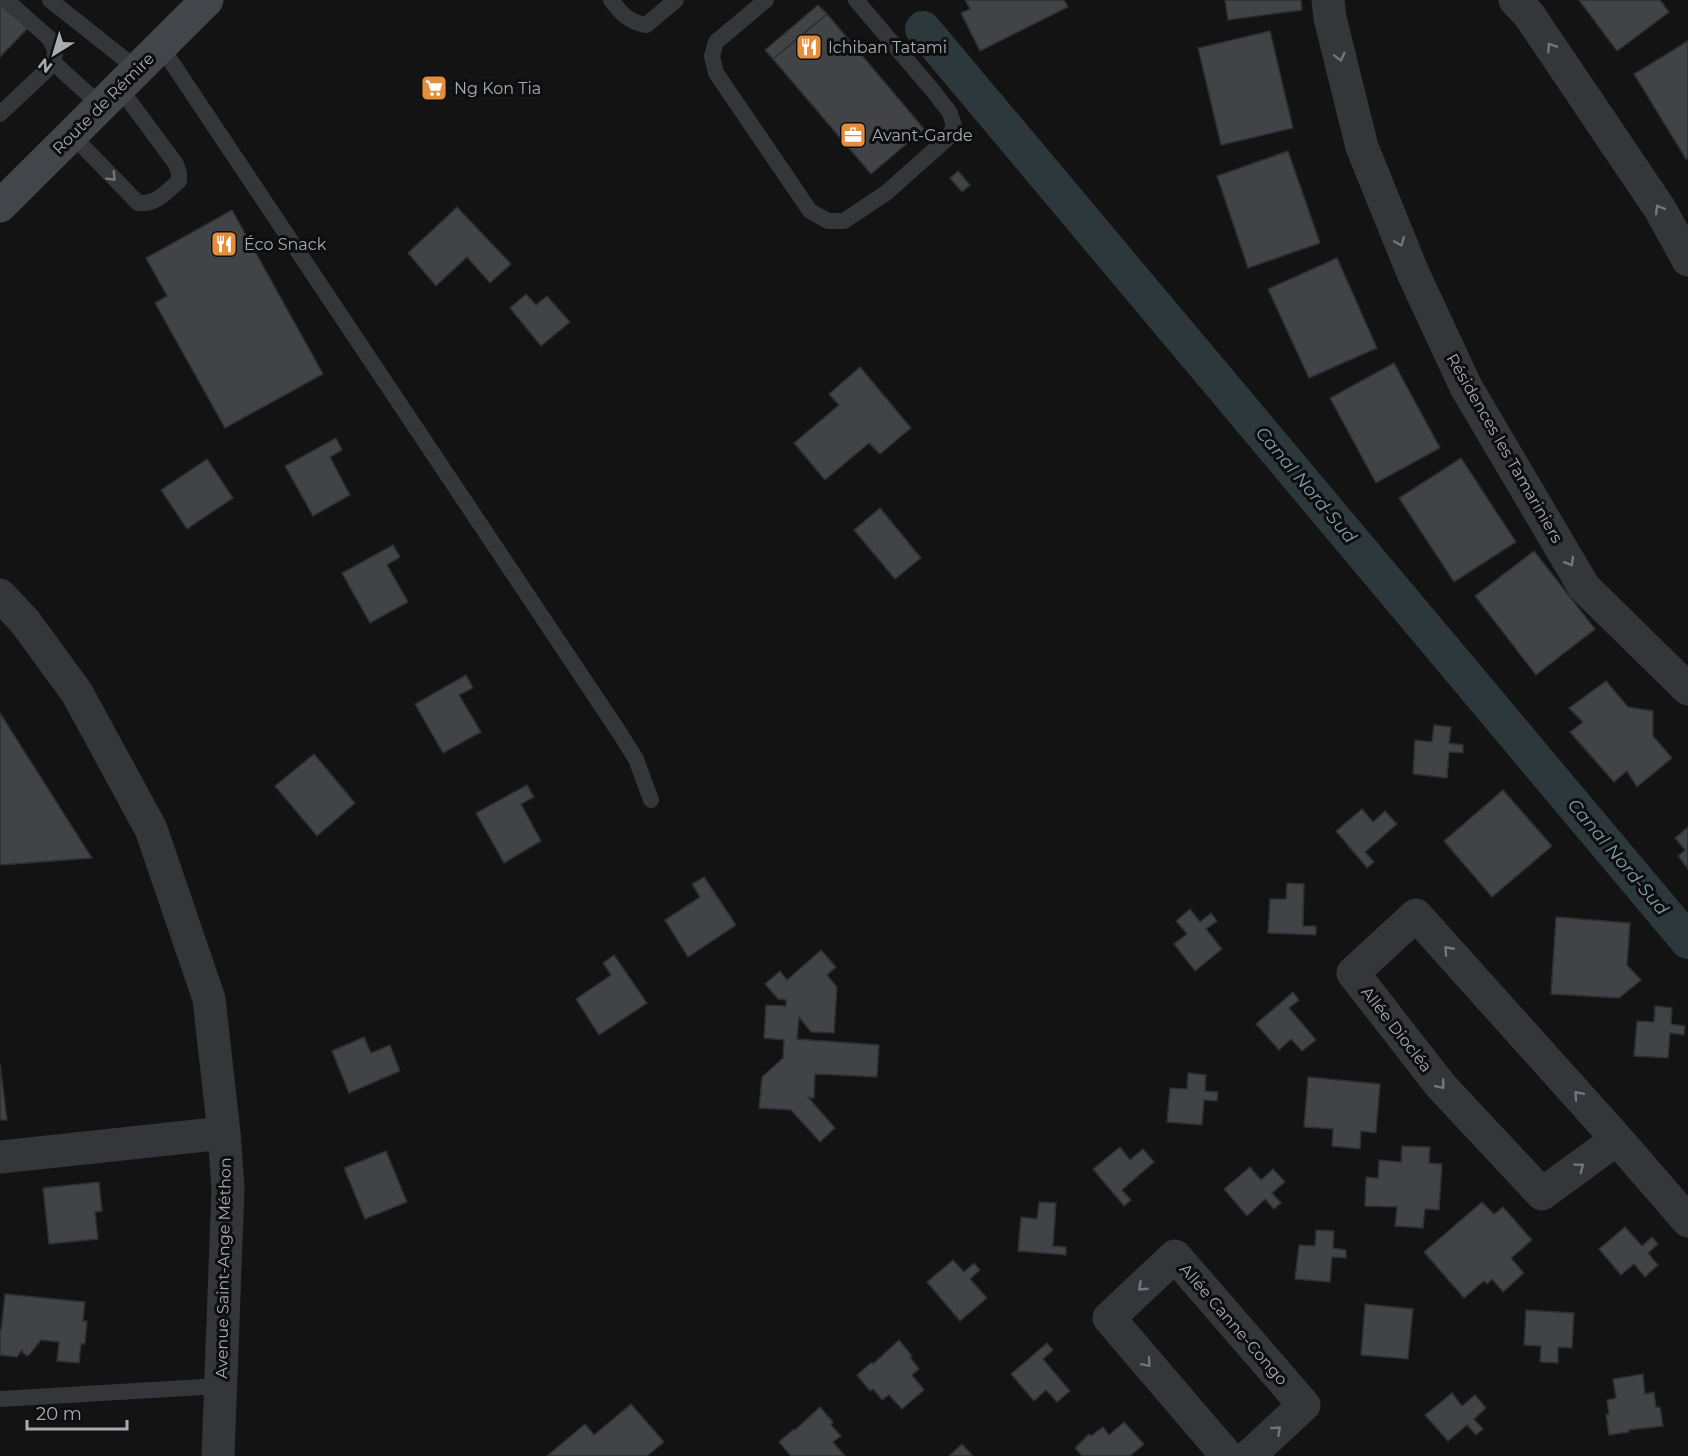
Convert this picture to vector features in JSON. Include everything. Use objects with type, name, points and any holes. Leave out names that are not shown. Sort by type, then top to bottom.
[{"type":"main road","name":"Route de Rémire","points":[[0,206],[207,0]]},
{"type":"street","name":"Résidences les Tamariniers","points":[[1328,0],[1330,18],[1362,147],[1413,273],[1466,387],[1584,587],[1688,689]]},
{"type":"street","points":[[1515,0],[1529,15],[1660,209],[1688,260]]},
{"type":"street","name":"Avenue Saint-Ange Méthon","points":[[0,595],[26,622],[77,693],[151,829],[209,999],[228,1188],[218,1456]]},
{"type":"street","name":"Allée Diocléa","points":[[1617,1139],[1542,1194],[1441,1086],[1353,973],[1416,915],[1617,1139],[1688,1221]]},
{"type":"street","points":[[0,1157],[224,1132]]},
{"type":"street","name":"Allée Canne-Congo","points":[[1227,1456],[1109,1318],[1175,1256],[1304,1405],[1249,1456]]},
{"type":"lane","points":[[0,114],[54,63],[55,50],[49,38],[6,0]]},
{"type":"lane","points":[[50,0],[176,164],[179,181],[157,200],[146,204],[138,203],[72,135]]},
{"type":"lane","points":[[611,0],[634,23],[646,25],[676,0]]},
{"type":"lane","points":[[766,0],[716,42],[712,56],[716,73],[810,211],[828,221],[844,221],[886,193],[949,136],[954,126],[950,113],[934,92],[856,0]]},
{"type":"lane","points":[[160,45],[619,732],[636,759],[651,800]]},
{"type":"lane","points":[[54,63],[119,87]]},
{"type":"lane","points":[[0,1399],[220,1386]]},
{"type":"building","points":[[0,0],[29,27],[0,57]]},
{"type":"building","points":[[965,0],[1064,0],[1068,7],[980,51],[961,13],[970,9]]},
{"type":"building","points":[[1225,0],[1301,0],[1302,10],[1228,20]]},
{"type":"building","points":[[1579,0],[1660,0],[1669,12],[1617,51]]},
{"type":"building","points":[[818,5],[827,14],[773,59],[765,50]]},
{"type":"building","points":[[827,14],[924,129],[871,174],[773,59]]},
{"type":"building","points":[[1270,31],[1293,128],[1221,145],[1198,48]]},
{"type":"building","points":[[1688,41],[1688,158],[1686,159],[1634,74]]},
{"type":"building","points":[[1288,151],[1320,243],[1248,268],[1217,176]]},
{"type":"building","points":[[958,171],[970,185],[962,192],[950,178]]},
{"type":"building","points":[[457,207],[511,264],[490,283],[467,257],[436,286],[408,253]]},
{"type":"building","points":[[232,210],[323,374],[225,428],[155,303],[167,296],[146,258]]},
{"type":"building","points":[[1337,258],[1377,348],[1309,378],[1268,289]]},
{"type":"building","points":[[526,294],[536,305],[547,296],[570,322],[541,346],[510,308]]},
{"type":"building","points":[[1394,363],[1440,448],[1376,483],[1330,398]]},
{"type":"building","points":[[860,367],[911,428],[880,454],[869,443],[825,480],[794,443],[839,405],[829,394]]},
{"type":"building","points":[[336,438],[342,450],[330,457],[350,495],[313,516],[285,466]]},
{"type":"building","points":[[1461,458],[1516,542],[1454,582],[1399,498]]},
{"type":"building","points":[[207,459],[233,498],[187,529],[161,490]]},
{"type":"building","points":[[880,508],[921,558],[895,579],[854,530]]},
{"type":"building","points":[[393,545],[400,557],[387,565],[408,602],[370,623],[342,573]]},
{"type":"building","points":[[1534,551],[1595,629],[1536,675],[1475,596]]},
{"type":"building","points":[[466,675],[473,688],[459,695],[481,732],[443,753],[415,704]]},
{"type":"building","points":[[1606,681],[1628,707],[1653,711],[1653,736],[1672,758],[1637,787],[1627,771],[1614,782],[1570,732],[1583,722],[1569,708]]},
{"type":"building","points":[[0,713],[92,858],[0,865]]},
{"type":"building","points":[[1434,725],[1451,727],[1449,743],[1463,745],[1463,753],[1449,752],[1447,778],[1413,774],[1415,740],[1432,742]]},
{"type":"building","points":[[314,754],[355,803],[317,836],[275,786]]},
{"type":"building","points":[[527,785],[534,797],[521,804],[541,841],[504,863],[476,813]]},
{"type":"building","points":[[1503,790],[1552,846],[1492,897],[1444,841]]},
{"type":"building","points":[[1362,809],[1373,822],[1385,811],[1397,824],[1365,852],[1374,862],[1367,868],[1336,831]]},
{"type":"building","points":[[1688,827],[1688,869],[1678,856],[1685,850],[1675,838]]},
{"type":"building","points":[[704,877],[736,925],[688,957],[665,920],[700,897],[692,884]]},
{"type":"building","points":[[1287,883],[1304,884],[1303,926],[1316,926],[1316,935],[1268,933],[1270,899],[1286,899]]},
{"type":"building","points":[[1190,909],[1200,922],[1211,913],[1217,921],[1206,929],[1222,949],[1195,971],[1174,944],[1187,934],[1176,921]]},
{"type":"building","points":[[1556,917],[1630,923],[1627,965],[1641,980],[1619,998],[1551,994]]},
{"type":"building","points":[[821,950],[836,967],[827,975],[837,987],[834,1033],[811,1032],[799,1017],[797,1039],[879,1045],[877,1077],[815,1074],[814,1098],[808,1097],[835,1128],[820,1142],[791,1110],[759,1108],[762,1077],[783,1058],[784,1040],[764,1038],[766,1005],[786,1006],[786,1000],[778,999],[765,984],[780,971],[787,980]]},
{"type":"building","points":[[614,955],[647,1003],[599,1035],[576,999],[611,975],[603,963]]},
{"type":"building","points":[[1293,992],[1299,1000],[1289,1008],[1316,1040],[1302,1051],[1291,1039],[1279,1050],[1256,1024]]},
{"type":"building","points":[[1655,1006],[1672,1008],[1671,1024],[1685,1026],[1684,1035],[1670,1033],[1668,1058],[1634,1056],[1637,1021],[1654,1022]]},
{"type":"building","points":[[364,1037],[371,1053],[390,1045],[400,1071],[349,1093],[332,1051]]},
{"type":"building","points":[[0,1063],[7,1120],[0,1120]]},
{"type":"building","points":[[1188,1073],[1206,1075],[1205,1091],[1218,1092],[1217,1101],[1204,1100],[1202,1125],[1167,1122],[1170,1088],[1187,1089]]},
{"type":"building","points":[[1308,1077],[1380,1084],[1376,1133],[1361,1131],[1360,1149],[1332,1146],[1333,1129],[1304,1127]]},
{"type":"building","points":[[1402,1146],[1430,1147],[1429,1163],[1442,1164],[1439,1210],[1425,1209],[1423,1228],[1395,1226],[1397,1207],[1365,1206],[1366,1177],[1378,1178],[1379,1160],[1401,1162]]},
{"type":"building","points":[[1120,1147],[1130,1160],[1143,1149],[1154,1162],[1122,1190],[1131,1200],[1124,1206],[1093,1169]]},
{"type":"building","points":[[386,1151],[407,1202],[365,1219],[344,1168]]},
{"type":"building","points":[[1250,1167],[1261,1180],[1273,1169],[1285,1182],[1272,1193],[1281,1203],[1274,1209],[1265,1199],[1247,1216],[1224,1189]]},
{"type":"building","points":[[99,1182],[102,1211],[95,1212],[98,1239],[49,1244],[43,1188]]},
{"type":"building","points":[[1039,1202],[1056,1203],[1053,1246],[1066,1247],[1066,1255],[1018,1251],[1021,1217],[1037,1219]]},
{"type":"building","points":[[1482,1202],[1494,1214],[1503,1207],[1532,1240],[1511,1258],[1524,1273],[1503,1292],[1492,1279],[1487,1284],[1484,1281],[1464,1298],[1424,1252]]},
{"type":"building","points":[[1625,1227],[1642,1246],[1652,1237],[1658,1244],[1648,1253],[1658,1265],[1645,1277],[1634,1264],[1621,1275],[1599,1249]]},
{"type":"building","points":[[1316,1230],[1334,1231],[1333,1248],[1346,1250],[1346,1258],[1332,1257],[1330,1282],[1295,1279],[1299,1245],[1315,1246]]},
{"type":"building","points":[[953,1260],[964,1272],[974,1263],[980,1270],[970,1279],[987,1298],[960,1321],[927,1282]]},
{"type":"building","points":[[5,1294],[85,1302],[83,1321],[87,1321],[85,1344],[81,1344],[79,1363],[57,1361],[59,1342],[41,1340],[27,1356],[22,1350],[17,1357],[0,1355],[0,1330]]},
{"type":"building","points":[[1365,1304],[1413,1309],[1408,1359],[1361,1355]]},
{"type":"building","points":[[1526,1310],[1574,1313],[1572,1348],[1558,1347],[1558,1363],[1540,1362],[1541,1346],[1524,1345]]},
{"type":"building","points":[[899,1340],[919,1369],[912,1375],[924,1390],[902,1409],[889,1395],[882,1400],[873,1389],[870,1391],[857,1375]]},
{"type":"building","points":[[1047,1343],[1053,1350],[1043,1359],[1070,1391],[1057,1402],[1046,1390],[1034,1401],[1011,1374]]},
{"type":"building","points":[[1643,1374],[1645,1394],[1654,1392],[1656,1407],[1660,1407],[1663,1426],[1609,1435],[1606,1415],[1609,1414],[1607,1400],[1616,1398],[1613,1379]]},
{"type":"building","points":[[1452,1393],[1462,1406],[1475,1395],[1486,1408],[1474,1419],[1483,1429],[1476,1435],[1467,1425],[1448,1441],[1425,1415]]},
{"type":"building","points":[[631,1404],[664,1442],[647,1456],[547,1456],[585,1424],[594,1435]]},
{"type":"building","points":[[820,1407],[841,1436],[833,1442],[845,1456],[791,1456],[779,1442]]},
{"type":"building","points":[[1124,1422],[1144,1444],[1130,1456],[1082,1456],[1075,1448],[1089,1434],[1091,1436],[1103,1427],[1109,1435]]},
{"type":"building","points":[[962,1444],[973,1456],[949,1456]]},
{"type":"waterway","name":"Canal Nord-Sud","points":[[923,29],[1688,941]]},
{"type":"place","name":"Ichiban Tatami","points":[[809,47]]},
{"type":"place","name":"Ng Kon Tia","points":[[434,88]]},
{"type":"place","name":"Avant-Garde","points":[[853,135]]},
{"type":"place","name":"Éco Snack","points":[[224,244]]}]
